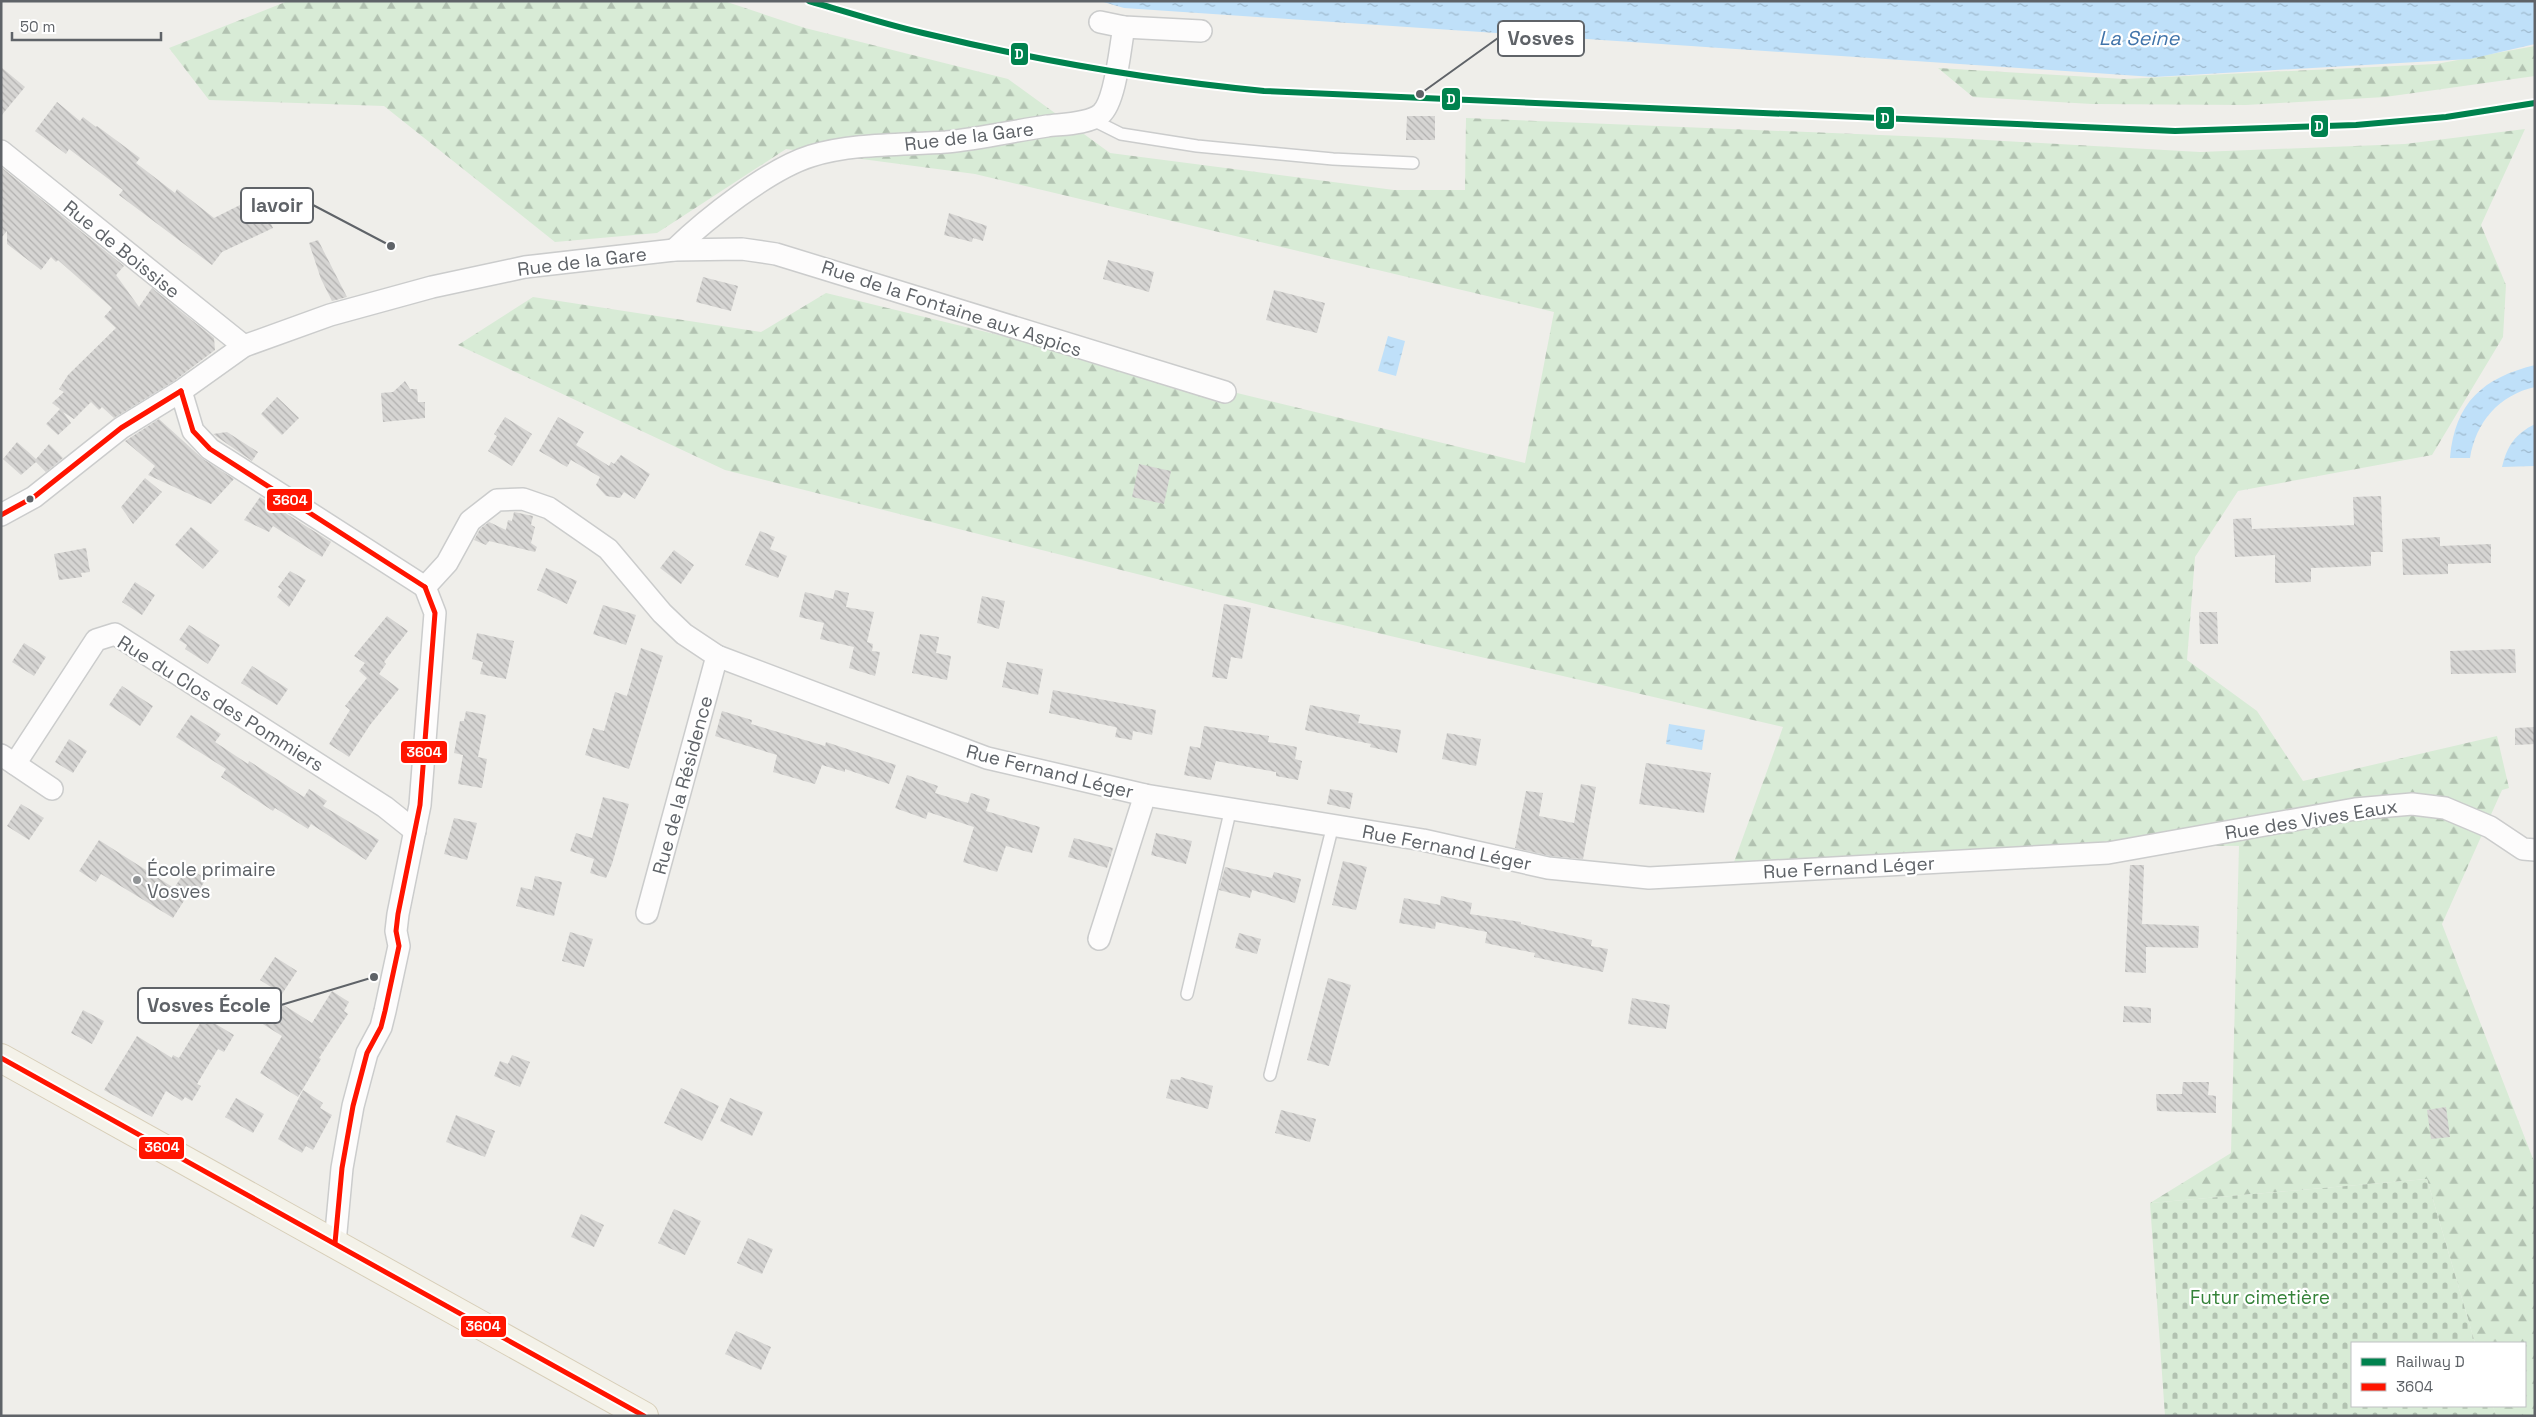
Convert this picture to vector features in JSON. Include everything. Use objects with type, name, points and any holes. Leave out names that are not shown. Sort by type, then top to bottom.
[{"type":"main road","points":[[1,1058],[644,1416]]},
{"type":"street","points":[[1100,22],[1124,27],[1201,32]]},
{"type":"street","points":[[1091,119],[1104,112],[1108,104],[1124,27]]},
{"type":"street","name":"Rue de la Gare","points":[[1,515],[34,496],[121,428],[181,391],[244,346],[330,315],[432,287],[525,267],[674,250],[702,225],[781,168],[811,156],[842,150],[949,141],[1091,119]]},
{"type":"street","name":"Rue de Boissise","points":[[1,151],[244,346]]},
{"type":"street","name":"Rue de la Fontaine aux Aspics","points":[[674,250],[742,249],[776,254],[1225,392]]},
{"type":"street","points":[[181,391],[193,431],[210,449],[425,587],[435,613],[420,805],[398,914],[396,931],[399,946],[382,1027],[367,1053],[353,1106],[342,1168],[334,1243]]},
{"type":"street","name":"Rue Fernand Léger","points":[[425,587],[447,563],[470,521],[497,500],[523,498],[549,508],[608,549],[662,613],[684,634],[717,656],[987,758],[1145,795],[1423,840],[1548,868],[1649,878],[2108,853]]},
{"type":"street","name":"Rue du Clos des Pommiers","points":[[52,789],[8,760],[96,640],[115,634],[385,807],[416,831]]},
{"type":"street","name":"Rue de la Résidence","points":[[647,913],[717,656]]},
{"type":"street","points":[[1099,939],[1145,795]]},
{"type":"street","name":"Rue des Vives Eaux","points":[[2108,853],[2355,810],[2412,804],[2445,808],[2490,827],[2523,849],[2535,850]]},
{"type":"lane","points":[[1091,119],[1120,134],[1197,146],[1334,159],[1413,164]]},
{"type":"lane","points":[[1186,994],[1231,808]]},
{"type":"lane","points":[[1270,1076],[1333,825]]},
{"type":"green space","points":[[288,1],[724,1],[805,28],[1008,79],[1110,153],[1394,190],[1465,190],[1466,118],[1952,138],[2200,152],[2405,144],[2525,129],[2481,225],[2506,285],[2503,337],[2432,455],[2238,491],[2195,557],[2187,660],[2257,711],[2303,781],[2497,736],[2509,788],[2502,790],[2442,924],[2535,1164],[2535,1416],[2496,1416],[2493,1407],[2526,1407],[2526,1342],[2475,1342],[2427,1179],[2150,1203],[2231,1153],[2239,846],[2086,844],[1734,862],[1783,727],[1300,615],[725,470],[458,345],[533,297],[761,332],[826,293],[1525,463],[1554,312],[975,174],[786,149],[657,233],[555,242],[384,106],[209,100],[169,48]]},
{"type":"green space","points":[[2535,46],[2535,76],[2385,97],[2246,105],[2092,104],[1973,97],[1938,68],[2124,79],[2436,64]]},
{"type":"green space","name":"Futur cimetière","points":[[2427,1179],[2475,1342],[2351,1342],[2351,1407],[2493,1407],[2496,1416],[2165,1416],[2150,1203]]},
{"type":"water","name":"La Seine","points":[[1100,1],[2535,1],[2535,44],[2470,59],[2154,77],[1124,8]]},
{"type":"water","points":[[1388,336],[1405,341],[1396,376],[1378,371]]},
{"type":"water","points":[[2535,365],[2535,387],[2510,396],[2491,412],[2478,433],[2470,458],[2450,458],[2458,422],[2465,407],[2475,395],[2500,377]]},
{"type":"water","points":[[2535,424],[2535,466],[2502,467],[2506,453],[2513,441],[2522,432]]},
{"type":"water","points":[[1669,724],[1705,730],[1702,750],[1666,744]]},
{"type":"building","points":[[1,67],[25,87],[1,116]]},
{"type":"building","points":[[57,102],[80,121],[83,117],[97,126],[140,158],[136,163],[175,193],[177,189],[214,218],[258,196],[273,228],[222,252],[212,265],[119,195],[123,190],[69,149],[66,154],[35,131]]},
{"type":"building","points":[[1407,116],[1435,116],[1435,140],[1406,140]]},
{"type":"building","points":[[1,167],[124,266],[116,275],[139,307],[152,288],[214,338],[215,350],[174,381],[114,418],[102,407],[99,410],[91,402],[74,419],[63,412],[71,423],[58,435],[46,424],[60,409],[52,403],[64,392],[59,389],[68,375],[116,328],[104,317],[112,308],[58,260],[56,262],[51,257],[41,270],[7,244],[7,231],[1,238]]},
{"type":"building","points":[[949,213],[987,226],[983,241],[973,238],[972,242],[944,235]]},
{"type":"building","points":[[318,240],[347,297],[332,301],[321,279],[309,243]]},
{"type":"building","points":[[1108,260],[1154,272],[1149,292],[1103,279]]},
{"type":"building","points":[[703,277],[738,286],[731,311],[696,302]]},
{"type":"building","points":[[1274,290],[1325,303],[1317,333],[1266,320]]},
{"type":"building","points":[[405,381],[410,389],[417,389],[418,402],[425,402],[425,418],[383,422],[381,393],[393,392]]},
{"type":"building","points":[[277,397],[299,418],[282,435],[261,414]]},
{"type":"building","points":[[505,417],[532,434],[512,466],[488,451],[497,436],[494,434]]},
{"type":"building","points":[[558,417],[584,432],[576,445],[609,466],[611,462],[614,464],[621,455],[650,474],[635,499],[624,492],[620,498],[606,496],[596,485],[600,477],[571,460],[567,467],[539,451]]},
{"type":"building","points":[[159,419],[203,459],[234,479],[211,504],[148,475],[155,466],[125,441]]},
{"type":"building","points":[[227,432],[258,452],[252,461],[213,434]]},
{"type":"building","points":[[17,442],[36,459],[49,444],[63,458],[46,472],[36,462],[21,475],[3,459]]},
{"type":"building","points":[[1139,464],[1171,471],[1164,504],[1132,497]]},
{"type":"building","points":[[145,478],[162,492],[133,524],[121,507]]},
{"type":"building","points":[[2381,496],[2383,552],[2371,552],[2371,566],[2311,568],[2311,582],[2275,583],[2275,555],[2235,557],[2233,519],[2251,518],[2252,529],[2354,525],[2353,497]]},
{"type":"building","points":[[260,497],[331,542],[322,557],[273,526],[269,532],[244,520]]},
{"type":"building","points":[[514,512],[533,516],[531,525],[535,527],[531,543],[537,547],[535,552],[489,541],[486,545],[474,540],[480,529],[489,522],[506,530],[508,520],[512,521]]},
{"type":"building","points":[[191,527],[219,551],[203,569],[175,545]]},
{"type":"building","points":[[760,531],[775,537],[770,549],[787,556],[778,578],[745,565]]},
{"type":"building","points":[[2440,537],[2440,546],[2491,544],[2491,563],[2448,564],[2448,574],[2403,575],[2402,539]]},
{"type":"building","points":[[86,548],[90,572],[81,573],[82,577],[59,580],[54,554]]},
{"type":"building","points":[[674,550],[694,565],[681,584],[660,568]]},
{"type":"building","points":[[546,568],[577,581],[567,604],[537,590]]},
{"type":"building","points":[[290,571],[306,580],[289,607],[277,597],[282,590],[278,587]]},
{"type":"building","points":[[135,582],[155,595],[142,615],[122,602]]},
{"type":"building","points":[[835,590],[849,593],[846,607],[874,612],[867,642],[873,644],[872,651],[880,652],[875,676],[849,668],[854,647],[820,639],[824,623],[799,617],[805,592],[833,599]]},
{"type":"building","points":[[982,596],[1005,601],[999,629],[977,623]]},
{"type":"building","points":[[1224,604],[1251,608],[1242,659],[1231,657],[1227,679],[1212,677]]},
{"type":"building","points":[[603,605],[636,615],[626,645],[593,634]]},
{"type":"building","points":[[2199,612],[2217,612],[2218,644],[2200,644]]},
{"type":"building","points":[[387,616],[408,631],[384,662],[386,664],[379,674],[399,689],[370,725],[349,757],[329,744],[350,710],[345,706],[367,678],[359,671],[365,663],[354,656]]},
{"type":"building","points":[[189,625],[220,645],[208,664],[185,649],[187,645],[179,640]]},
{"type":"building","points":[[477,633],[514,641],[506,679],[480,674],[483,662],[472,659]]},
{"type":"building","points":[[920,634],[939,637],[936,653],[951,656],[947,680],[912,673]]},
{"type":"building","points":[[24,643],[46,657],[34,676],[12,662]]},
{"type":"building","points":[[641,648],[663,656],[629,769],[585,755],[593,728],[604,731],[615,692],[627,696]]},
{"type":"building","points":[[2515,649],[2516,673],[2451,674],[2450,651]]},
{"type":"building","points":[[1007,662],[1043,669],[1038,695],[1002,687]]},
{"type":"building","points":[[252,666],[288,689],[277,705],[241,683]]},
{"type":"building","points":[[122,686],[153,706],[140,726],[109,705]]},
{"type":"building","points":[[1053,690],[1156,710],[1152,735],[1133,731],[1132,740],[1115,737],[1117,728],[1115,727],[1049,713]]},
{"type":"building","points":[[1310,705],[1360,715],[1358,723],[1401,730],[1397,753],[1370,747],[1371,744],[1305,730]]},
{"type":"building","points":[[466,711],[486,715],[478,757],[487,759],[482,788],[458,784],[463,755],[454,753],[460,721],[464,721]]},
{"type":"building","points":[[722,711],[752,720],[751,724],[825,746],[826,742],[896,765],[889,784],[845,769],[845,772],[822,765],[815,784],[773,772],[777,755],[715,736]]},
{"type":"building","points":[[191,715],[221,734],[215,742],[248,764],[249,761],[304,797],[309,789],[327,801],[323,806],[379,840],[366,860],[311,824],[308,829],[275,808],[273,811],[221,777],[226,769],[176,737]]},
{"type":"building","points":[[1204,726],[1269,736],[1268,742],[1297,747],[1295,759],[1302,761],[1298,780],[1276,776],[1276,772],[1216,761],[1211,780],[1184,775],[1190,746],[1200,748]]},
{"type":"building","points":[[2535,727],[2535,744],[2515,745],[2515,728]]},
{"type":"building","points":[[1447,733],[1481,739],[1476,766],[1442,759]]},
{"type":"building","points":[[69,739],[87,751],[73,773],[55,762]]},
{"type":"building","points":[[1646,763],[1711,773],[1704,813],[1639,804]]},
{"type":"building","points":[[907,775],[938,786],[935,793],[968,803],[971,793],[990,799],[986,811],[1040,827],[1032,853],[1006,846],[997,872],[963,862],[974,827],[928,812],[926,819],[895,808]]},
{"type":"building","points":[[1581,784],[1596,787],[1583,859],[1550,856],[1515,848],[1526,791],[1543,793],[1539,816],[1574,823]]},
{"type":"building","points":[[1330,789],[1353,793],[1350,809],[1327,804]]},
{"type":"building","points":[[603,797],[629,804],[612,864],[606,878],[590,873],[594,859],[570,851],[576,833],[592,838]]},
{"type":"building","points":[[21,804],[44,818],[29,840],[7,826]]},
{"type":"building","points":[[454,818],[477,823],[467,860],[444,854]]},
{"type":"building","points":[[1156,833],[1192,841],[1186,864],[1151,855]]},
{"type":"building","points":[[1074,838],[1113,848],[1107,868],[1068,857]]},
{"type":"building","name":"École primaire Vosves","points":[[99,840],[174,888],[188,867],[206,879],[193,900],[187,896],[173,918],[101,874],[96,882],[79,871]]},
{"type":"building","points":[[1343,861],[1367,867],[1356,910],[1332,905]]},
{"type":"building","points":[[2130,865],[2144,865],[2142,924],[2199,926],[2198,948],[2146,947],[2146,973],[2125,972]]},
{"type":"building","points":[[1225,867],[1272,878],[1274,872],[1301,879],[1295,903],[1252,890],[1250,898],[1219,890]]},
{"type":"building","points":[[535,876],[562,882],[554,916],[516,906],[521,887],[532,890]]},
{"type":"building","points":[[1441,896],[1472,903],[1470,914],[1521,922],[1521,924],[1592,940],[1591,946],[1608,949],[1603,972],[1534,957],[1535,953],[1485,943],[1487,932],[1436,922],[1435,929],[1399,923],[1404,898],[1440,905]]},
{"type":"building","points":[[570,932],[593,939],[584,967],[562,961]]},
{"type":"building","points":[[1239,933],[1261,939],[1257,954],[1235,948]]},
{"type":"building","points":[[275,957],[297,971],[282,994],[260,980]]},
{"type":"building","points":[[1328,978],[1351,985],[1329,1066],[1307,1060]]},
{"type":"building","points":[[332,991],[349,1002],[344,1011],[348,1014],[319,1058],[321,1059],[298,1097],[260,1073],[282,1036],[253,1018],[268,995],[312,1023]]},
{"type":"building","points":[[1632,998],[1670,1005],[1666,1029],[1628,1024]]},
{"type":"building","points":[[2124,1006],[2151,1008],[2151,1023],[2123,1022]]},
{"type":"building","points":[[83,1010],[104,1021],[92,1044],[71,1033]]},
{"type":"building","points":[[204,1017],[234,1035],[224,1052],[218,1049],[197,1084],[201,1086],[192,1101],[185,1097],[182,1101],[166,1091],[152,1117],[104,1090],[137,1036],[172,1058],[173,1055],[179,1058]]},
{"type":"building","points":[[512,1055],[530,1062],[520,1087],[494,1076],[500,1061],[508,1064]]},
{"type":"building","points":[[1181,1077],[1213,1086],[1208,1109],[1166,1098],[1171,1079],[1180,1080]]},
{"type":"building","points":[[2183,1082],[2209,1082],[2208,1095],[2216,1096],[2216,1113],[2157,1111],[2156,1094],[2182,1094]]},
{"type":"building","points":[[681,1088],[719,1106],[702,1141],[664,1123]]},
{"type":"building","points":[[303,1090],[323,1103],[320,1108],[332,1115],[313,1150],[306,1146],[302,1153],[278,1139]]},
{"type":"building","points":[[236,1098],[264,1114],[253,1133],[225,1117]]},
{"type":"building","points":[[730,1098],[763,1112],[752,1136],[720,1121]]},
{"type":"building","points":[[2446,1107],[2450,1137],[2431,1139],[2427,1110]]},
{"type":"building","points":[[1281,1110],[1316,1119],[1310,1142],[1275,1133]]},
{"type":"building","points":[[456,1115],[495,1131],[485,1157],[446,1142]]},
{"type":"building","points":[[674,1209],[701,1221],[685,1255],[658,1243]]},
{"type":"building","points":[[581,1214],[604,1225],[594,1247],[571,1237]]},
{"type":"building","points":[[748,1238],[773,1249],[762,1274],[737,1263]]},
{"type":"building","points":[[736,1331],[771,1347],[761,1370],[725,1354]]},
{"type":"rail line","name":"D","points":[[809,1],[880,22],[965,43],[1050,60],[1135,75],[1264,91],[2175,131],[2356,125],[2446,117],[2535,103]]},
{"type":"transit line","name":"3604","points":[[181,391],[193,431],[210,449],[425,587]]},
{"type":"transit line","name":"3604","points":[[1,515],[34,497],[121,428],[181,391]]},
{"type":"transit line","name":"3604","points":[[335,1243],[342,1168],[353,1106],[367,1053],[381,1027],[385,1011],[399,946],[396,931],[398,914],[420,805],[435,613],[425,587]]},
{"type":"transit line","name":"3604","points":[[1,1058],[644,1416]]},
{"type":"place","name":"Vosves","points":[[1420,94]]},
{"type":"place","name":"lavoir","points":[[391,246]]},
{"type":"place","name":"École primaire Vosves","points":[[137,880]]},
{"type":"place","name":"Vosves École","points":[[374,977]]}]
